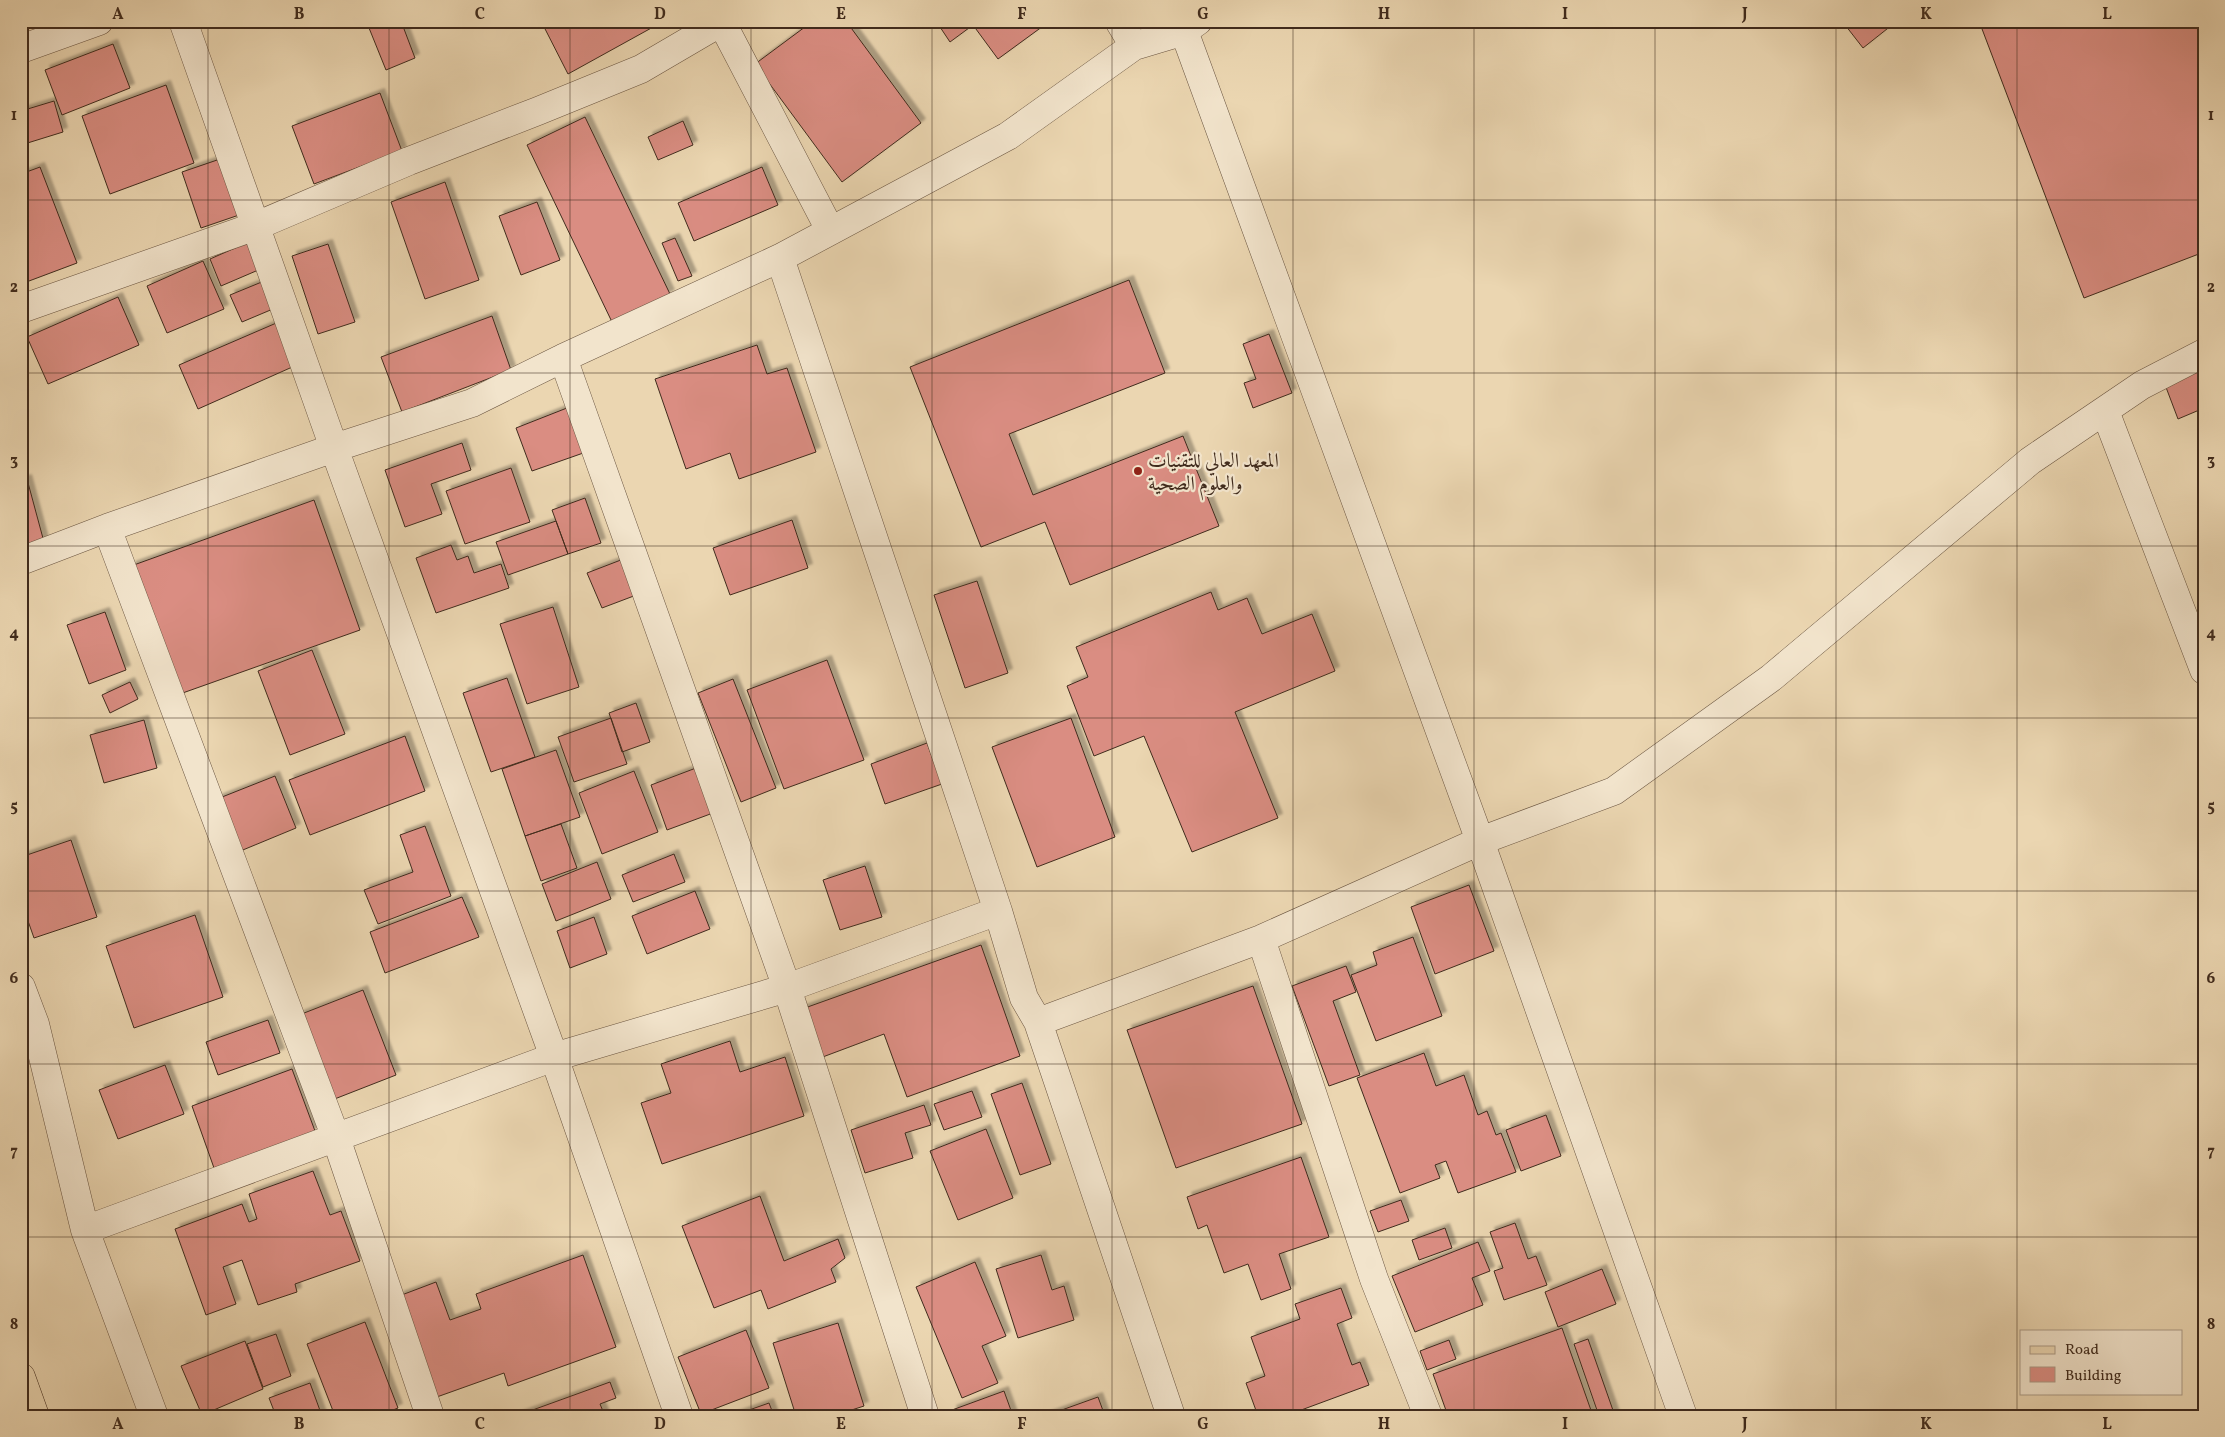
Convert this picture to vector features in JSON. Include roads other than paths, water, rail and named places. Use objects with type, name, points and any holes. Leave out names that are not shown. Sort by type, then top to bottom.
[{"type":"main road","points":[[21,1377],[35,1416]]},
{"type":"street","points":[[21,49],[99,21]]},
{"type":"street","points":[[183,21],[334,448],[554,1057],[679,1416]]},
{"type":"street","points":[[1119,21],[1134,46]]},
{"type":"street","points":[[21,309],[256,226],[409,161],[641,69],[721,22],[830,230]]},
{"type":"street","points":[[21,561],[107,528],[334,448],[472,403],[563,358],[780,258],[1008,136],[1134,46],[1191,26],[1480,841],[1678,1413]]},
{"type":"street","points":[[780,258],[998,911],[1024,998],[1038,1022],[1171,1416]]},
{"type":"street","points":[[1038,1022],[1261,939],[1480,841],[1614,791],[1772,678],[2030,462],[2142,385],[2204,354]]},
{"type":"street","points":[[563,358],[787,988],[925,1416]]},
{"type":"street","points":[[2105,411],[2204,670]]},
{"type":"street","points":[[107,528],[336,1138],[430,1416]]},
{"type":"street","points":[[85,1230],[554,1057],[787,988],[998,911]]},
{"type":"street","points":[[1261,939],[1374,1279],[1428,1416]]},
{"type":"street","points":[[21,987],[35,1024],[85,1230],[154,1416]]},
{"type":"place","name":"المعهد العالي للتقنيات والعلوم الصحية","points":[[1138,471]]}]
